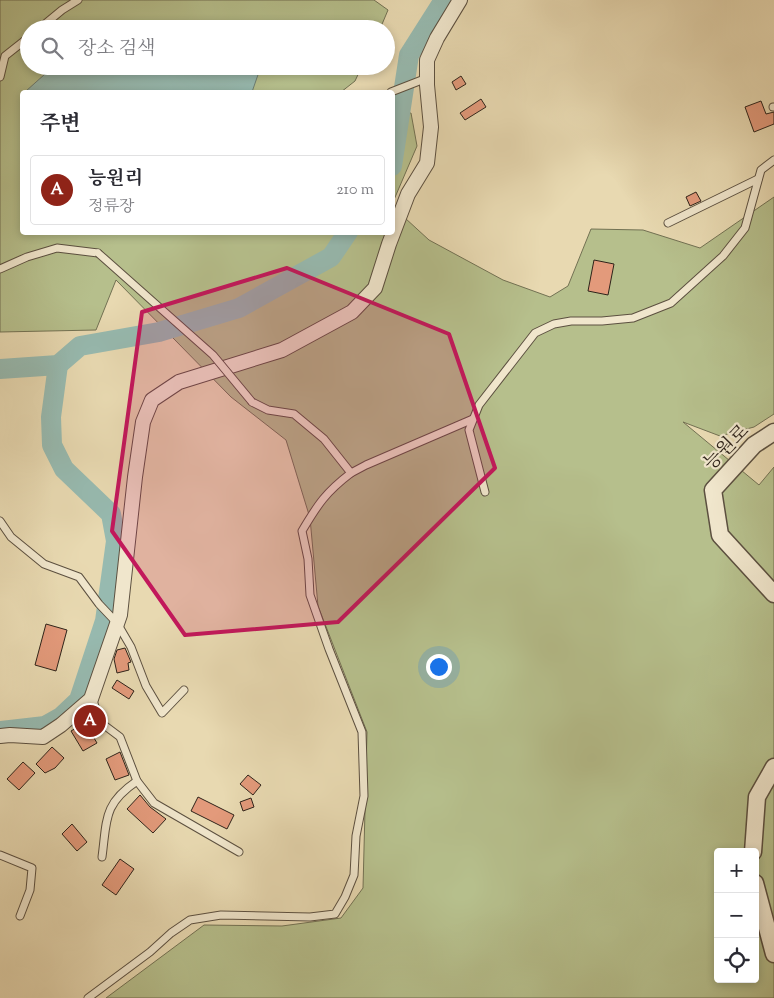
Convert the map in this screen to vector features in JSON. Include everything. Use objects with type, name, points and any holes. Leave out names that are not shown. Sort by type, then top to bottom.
[{"type":"street","points":[[395,228],[408,194],[427,163],[431,127],[426,78],[427,60],[437,38],[460,0]]},
{"type":"street","points":[[0,736],[10,734],[43,737],[61,725],[92,697],[120,615],[143,422],[152,400],[178,382],[282,350],[352,312],[375,288],[392,235]]},
{"type":"street","name":"능원로","points":[[774,432],[754,445],[713,490],[720,535],[774,594]]},
{"type":"street","points":[[753,848],[757,797],[774,767]]},
{"type":"street","points":[[758,893],[774,954]]},
{"type":"lane","points":[[50,20],[78,0]]},
{"type":"lane","points":[[0,77],[5,56],[20,44]]},
{"type":"lane","points":[[395,91],[426,78]]},
{"type":"lane","points":[[485,492],[469,430],[479,405],[534,333],[554,324],[571,321],[633,318],[671,303],[723,256],[745,228],[761,170],[774,160]]},
{"type":"lane","points":[[668,223],[758,178]]},
{"type":"lane","points":[[0,269],[26,257],[57,248],[98,253],[213,355],[252,402],[268,410],[294,414],[324,439],[351,473]]},
{"type":"lane","points":[[88,998],[190,920],[220,915],[310,917],[335,914],[345,897],[354,875],[356,836],[364,796],[362,732],[310,595],[308,559],[302,531],[320,502],[333,487],[351,473],[473,419]]},
{"type":"lane","points":[[0,521],[11,537],[44,564],[79,577],[99,604],[117,623],[131,647],[146,686],[162,713],[184,690]]},
{"type":"lane","points":[[92,697],[100,722],[120,738],[137,781],[154,803],[239,852]]},
{"type":"lane","points":[[102,857],[108,812],[116,798],[137,781]]},
{"type":"lane","points":[[0,855],[32,868],[30,890],[20,916]]},
{"type":"highlighted area","points":[[287,268],[449,334],[495,468],[338,622],[185,635],[112,531],[142,312]]},
{"type":"green space","points":[[0,0],[374,0],[388,10],[384,20],[20,20],[20,75],[358,75],[355,81],[344,90],[20,90],[20,235],[395,235],[395,209],[429,240],[503,280],[550,297],[568,286],[591,229],[643,230],[700,248],[774,197],[774,414],[754,427],[720,436],[683,422],[759,485],[774,467],[774,998],[106,998],[204,925],[282,926],[341,918],[363,888],[367,732],[318,606],[310,518],[286,440],[231,397],[116,280],[96,330],[0,332]]},
{"type":"green space","points":[[395,113],[411,113],[417,146],[395,197]]},
{"type":"water","points":[[44,75],[258,75],[253,90],[27,90]]},
{"type":"building","points":[[461,76],[466,84],[456,90],[452,82]]},
{"type":"building","points":[[481,99],[486,107],[465,120],[460,113]]},
{"type":"building","points":[[761,101],[766,114],[774,112],[774,124],[754,132],[745,107]]},
{"type":"building","points":[[696,192],[701,201],[690,206],[686,197]]},
{"type":"building","points":[[594,260],[614,264],[608,295],[588,291]]},
{"type":"building","points":[[46,624],[67,630],[56,671],[35,665]]},
{"type":"building","points":[[125,648],[131,662],[128,663],[129,670],[117,673],[114,659],[117,650]]},
{"type":"building","points":[[117,680],[134,691],[129,699],[112,688]]},
{"type":"building","points":[[85,723],[97,743],[83,751],[71,731]]},
{"type":"building","points":[[52,747],[64,758],[55,768],[45,773],[36,764]]},
{"type":"building","points":[[120,752],[129,775],[115,780],[106,759]]},
{"type":"building","points":[[23,762],[35,773],[19,790],[7,779]]},
{"type":"building","points":[[248,775],[261,785],[253,795],[240,784]]},
{"type":"building","points":[[140,795],[150,807],[166,819],[153,833],[127,809]]},
{"type":"building","points":[[198,797],[234,815],[227,829],[191,811]]},
{"type":"building","points":[[251,798],[254,807],[243,811],[240,802]]},
{"type":"building","points":[[72,824],[87,842],[77,851],[62,834]]},
{"type":"building","points":[[120,859],[134,869],[116,895],[102,885]]},
{"type":"waterway","points":[[395,146],[409,55],[444,0]]},
{"type":"waterway","points":[[0,369],[58,365],[80,346],[159,332],[239,308],[331,257],[346,235]]},
{"type":"waterway","points":[[0,731],[45,726],[61,717],[79,700],[105,621],[116,541],[111,514],[64,469],[52,445],[51,417],[58,365]]},
{"type":"place","name":"능원리","points":[[90,721]]}]
